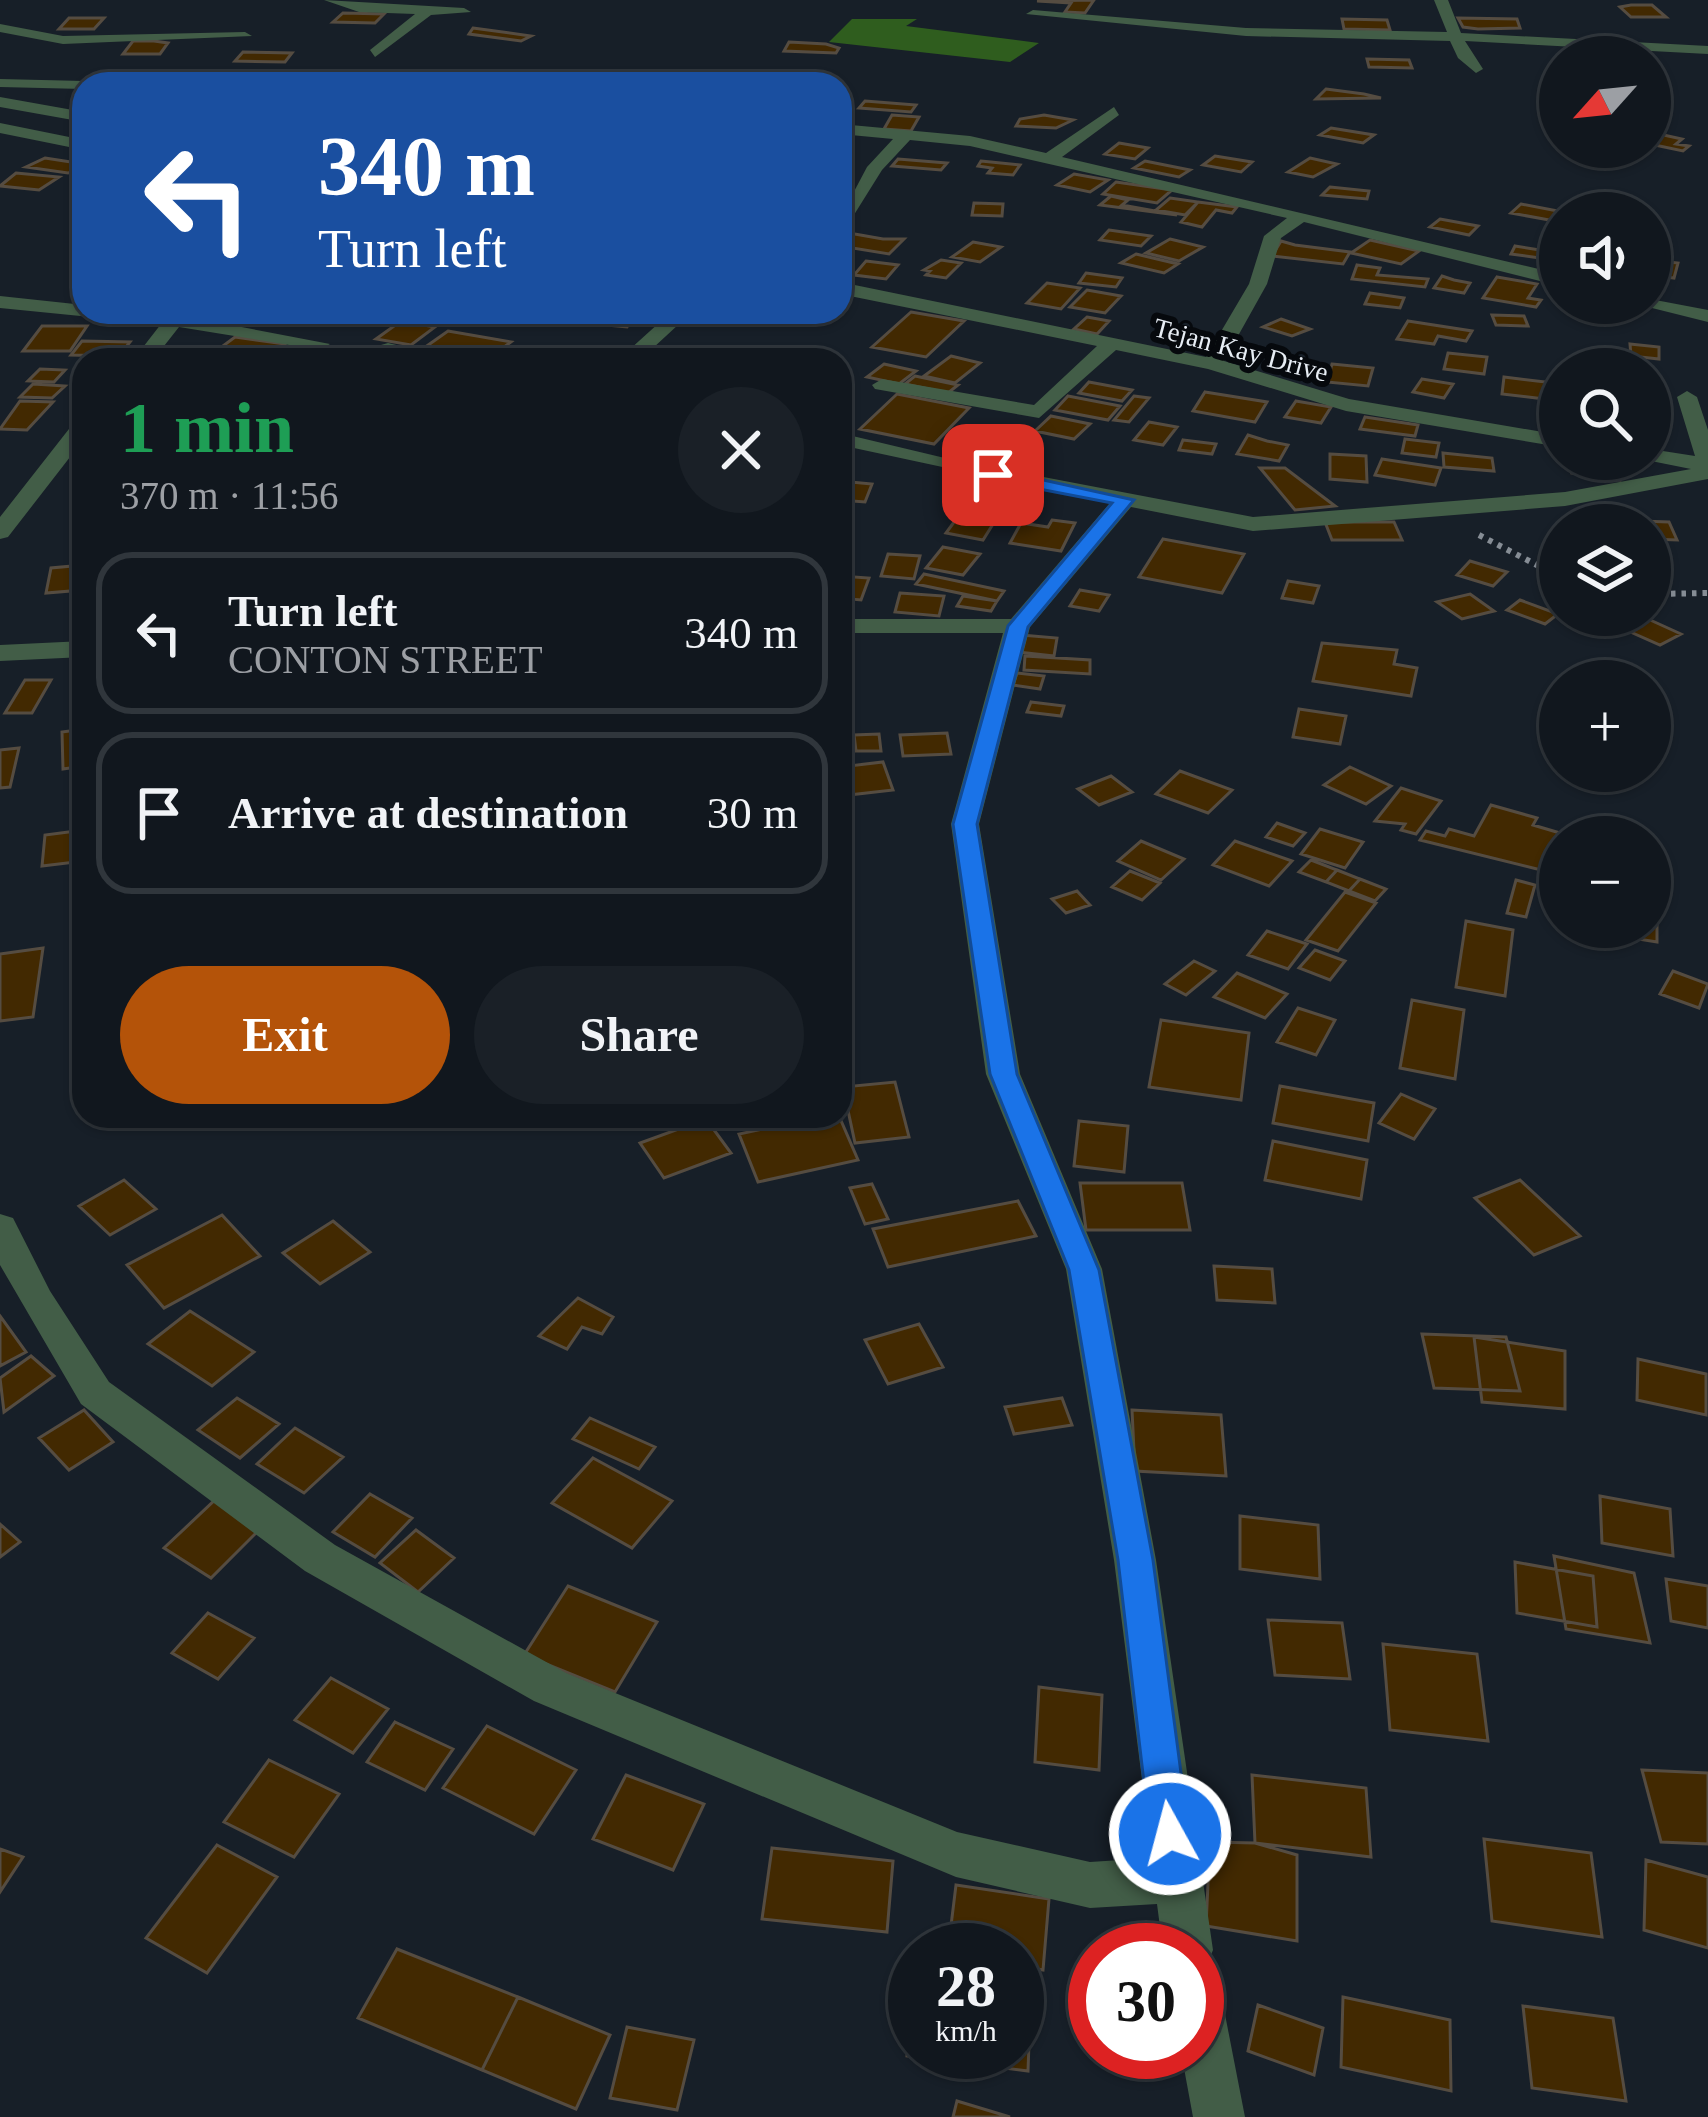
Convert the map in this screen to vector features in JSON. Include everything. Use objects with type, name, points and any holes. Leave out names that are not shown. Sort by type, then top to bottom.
[{"type":"street","points":[[332,0],[358,8],[464,12]]},
{"type":"street","points":[[1441,0],[1460,47],[1476,69]]},
{"type":"street","points":[[375,53],[426,12]]},
{"type":"street","points":[[1033,14],[1246,32],[1349,31],[1534,58]]},
{"type":"street","points":[[0,28],[63,40],[245,35]]},
{"type":"street","points":[[1460,47],[1539,47]]},
{"type":"street","points":[[1671,48],[1708,50]]},
{"type":"street","points":[[1671,54],[1708,69]]},
{"type":"street","points":[[1,83],[72,86]]},
{"type":"street","points":[[0,102],[72,115]]},
{"type":"street","points":[[1050,158],[1114,112]]},
{"type":"street","points":[[0,128],[72,143]]},
{"type":"street","points":[[852,130],[970,141],[1539,274]]},
{"type":"street","points":[[852,203],[875,167],[905,136]]},
{"type":"street","points":[[1212,364],[1258,284],[1273,236],[1298,219]]},
{"type":"street","name":"Tejan Kay Drive","points":[[852,291],[1212,364],[1346,406],[1539,438]]},
{"type":"street","points":[[0,302],[72,310]]},
{"type":"street","points":[[1671,309],[1708,316]]},
{"type":"street","points":[[152,348],[171,324]]},
{"type":"street","points":[[198,324],[320,344]]},
{"type":"street","points":[[642,348],[668,324]]},
{"type":"street","points":[[882,385],[1039,412],[1109,345]]},
{"type":"street","points":[[1687,397],[1708,465]]},
{"type":"street","points":[[0,532],[72,440]]},
{"type":"street","points":[[852,442],[949,466],[1252,524],[1565,499],[1700,474],[1708,465]]},
{"type":"street","points":[[1671,459],[1708,465]]},
{"type":"street","points":[[1125,500],[1018,626],[965,824],[1004,1074],[1084,1270],[1136,1560],[1183,1923]]},
{"type":"street","points":[[852,626],[1018,626]]},
{"type":"street","points":[[0,653],[72,650]]},
{"type":"street","points":[[0,1227],[34,1297],[94,1393],[320,1558],[550,1687],[956,1854],[1090,1885],[1175,1880]]},
{"type":"street","points":[[1212,2079],[1219,2117]]},
{"type":"path","points":[[1437,509],[1539,568]]},
{"type":"path","points":[[1671,594],[1708,593]]},
{"type":"green space","points":[[852,19],[917,19],[906,26],[1039,43],[1010,62],[829,42]]},
{"type":"building","points":[[1094,0],[1085,13],[1065,12],[1071,3],[1037,1]]},
{"type":"building","points":[[1652,5],[1666,17],[1631,17],[1620,7]]},
{"type":"building","points":[[343,13],[384,14],[375,23],[333,22]]},
{"type":"building","points":[[69,18],[104,18],[94,29],[59,29]]},
{"type":"building","points":[[1458,18],[1517,19],[1520,28],[1463,27]]},
{"type":"building","points":[[1342,19],[1387,20],[1390,30],[1344,29]]},
{"type":"building","points":[[473,28],[531,36],[521,41],[469,34]]},
{"type":"building","points":[[133,41],[168,43],[160,54],[123,54]]},
{"type":"building","points":[[789,42],[839,48],[836,53],[784,51]]},
{"type":"building","points":[[243,52],[292,53],[285,62],[235,61]]},
{"type":"building","points":[[1367,59],[1409,60],[1412,68],[1369,67]]},
{"type":"building","points":[[1326,89],[1364,94],[1381,98],[1316,99]]},
{"type":"building","points":[[865,101],[916,105],[911,112],[859,108]]},
{"type":"building","points":[[892,115],[919,117],[911,131],[884,129]]},
{"type":"building","points":[[1044,115],[1073,120],[1056,128],[1016,126],[1020,119]]},
{"type":"building","points":[[1331,128],[1374,135],[1363,143],[1320,135]]},
{"type":"building","points":[[1671,137],[1682,139],[1676,144],[1689,146],[1683,151],[1671,148]]},
{"type":"building","points":[[1119,143],[1148,148],[1135,159],[1105,154]]},
{"type":"building","points":[[1215,156],[1252,162],[1241,172],[1203,165]]},
{"type":"building","points":[[45,158],[72,162],[68,173],[26,167]]},
{"type":"building","points":[[1310,158],[1337,164],[1313,177],[1288,172]]},
{"type":"building","points":[[898,159],[947,163],[941,170],[892,166]]},
{"type":"building","points":[[981,161],[1020,165],[1013,175],[988,173],[992,168],[978,166]]},
{"type":"building","points":[[1145,161],[1190,170],[1179,177],[1134,168]]},
{"type":"building","points":[[16,173],[59,177],[39,190],[0,186]]},
{"type":"building","points":[[1074,174],[1108,180],[1090,192],[1057,185]]},
{"type":"building","points":[[1116,182],[1172,190],[1157,203],[1103,194]]},
{"type":"building","points":[[1330,187],[1369,191],[1367,199],[1322,195]]},
{"type":"building","points":[[1111,196],[1128,200],[1122,205],[1177,215],[1100,205]]},
{"type":"building","points":[[1170,198],[1198,202],[1185,215],[1156,210]]},
{"type":"building","points":[[1198,202],[1237,207],[1232,213],[1216,210],[1202,227],[1181,222]]},
{"type":"building","points":[[974,203],[1003,204],[1002,216],[972,215]]},
{"type":"building","points":[[1521,204],[1539,207],[1539,218],[1511,213]]},
{"type":"building","points":[[1440,219],[1478,226],[1469,235],[1430,227]]},
{"type":"building","points":[[1109,230],[1151,236],[1141,246],[1100,240]]},
{"type":"building","points":[[852,234],[904,239],[889,254],[852,248]]},
{"type":"building","points":[[1170,239],[1203,247],[1179,261],[1146,253]]},
{"type":"building","points":[[1370,240],[1419,251],[1401,264],[1351,253]]},
{"type":"building","points":[[1281,241],[1350,252],[1343,264],[1272,256]]},
{"type":"building","points":[[973,242],[1001,247],[980,262],[952,257]]},
{"type":"building","points":[[1515,246],[1539,250],[1539,258],[1511,254]]},
{"type":"building","points":[[1136,254],[1178,264],[1164,273],[1121,263]]},
{"type":"building","points":[[941,260],[961,263],[946,278],[926,275],[930,271],[924,270]]},
{"type":"building","points":[[866,261],[898,265],[886,279],[854,275]]},
{"type":"building","points":[[1357,265],[1380,268],[1377,275],[1428,279],[1425,287],[1352,279]]},
{"type":"building","points":[[1086,273],[1122,278],[1116,287],[1079,283]]},
{"type":"building","points":[[1442,276],[1470,283],[1464,293],[1434,288]]},
{"type":"building","points":[[1497,277],[1537,284],[1528,298],[1539,303],[1536,307],[1483,298]]},
{"type":"building","points":[[1047,283],[1080,288],[1061,309],[1027,303]]},
{"type":"building","points":[[1087,290],[1121,296],[1105,313],[1070,307]]},
{"type":"building","points":[[1370,293],[1404,298],[1400,308],[1365,304]]},
{"type":"building","points":[[911,312],[964,321],[926,357],[872,347]]},
{"type":"building","points":[[1492,315],[1524,316],[1528,326],[1496,325]]},
{"type":"building","points":[[1087,317],[1109,321],[1097,334],[1074,329]]},
{"type":"building","points":[[1281,319],[1310,329],[1292,336],[1263,327]]},
{"type":"building","points":[[1408,321],[1472,331],[1466,341],[1438,336],[1434,344],[1397,339]]},
{"type":"building","points":[[397,324],[435,327],[411,345],[376,339]]},
{"type":"building","points":[[42,326],[87,326],[70,351],[23,351]]},
{"type":"building","points":[[448,331],[511,342],[503,348],[424,348]]},
{"type":"building","points":[[235,337],[297,348],[220,348]]},
{"type":"building","points":[[82,341],[130,342],[125,348],[76,348]]},
{"type":"building","points":[[1448,353],[1487,357],[1484,374],[1444,369]]},
{"type":"building","points":[[951,356],[980,363],[955,383],[924,376]]},
{"type":"building","points":[[884,364],[916,371],[899,384],[867,377]]},
{"type":"building","points":[[1332,364],[1373,368],[1368,386],[1327,382]]},
{"type":"building","points":[[40,369],[65,370],[54,382],[28,381]]},
{"type":"building","points":[[915,376],[958,385],[948,393],[905,384]]},
{"type":"building","points":[[1504,377],[1539,381],[1539,398],[1502,394]]},
{"type":"building","points":[[1422,379],[1453,384],[1444,398],[1413,392]]},
{"type":"building","points":[[1089,382],[1132,390],[1122,401],[1079,393]]},
{"type":"building","points":[[33,384],[65,386],[52,398],[20,397]]},
{"type":"building","points":[[1205,392],[1267,402],[1255,422],[1193,411]]},
{"type":"building","points":[[897,394],[969,408],[934,444],[860,429]]},
{"type":"building","points":[[1068,396],[1120,406],[1108,420],[1055,410]]},
{"type":"building","points":[[1134,396],[1149,398],[1129,422],[1114,420]]},
{"type":"building","points":[[20,401],[53,402],[27,430],[0,429]]},
{"type":"building","points":[[1296,401],[1331,407],[1321,423],[1285,417]]},
{"type":"building","points":[[1051,416],[1090,424],[1074,439],[1035,431]]},
{"type":"building","points":[[1365,417],[1418,425],[1415,436],[1360,429]]},
{"type":"building","points":[[1149,422],[1177,427],[1163,445],[1134,440]]},
{"type":"building","points":[[1248,435],[1288,445],[1279,461],[1237,454]]},
{"type":"building","points":[[1405,439],[1439,443],[1436,457],[1402,453]]},
{"type":"building","points":[[1183,440],[1216,444],[1212,454],[1179,450]]},
{"type":"building","points":[[1443,453],[1492,458],[1494,471],[1444,467]]},
{"type":"building","points":[[1330,454],[1366,456],[1367,482],[1330,479]]},
{"type":"building","points":[[1382,459],[1441,468],[1435,485],[1375,475]]},
{"type":"building","points":[[1260,468],[1285,468],[1335,506],[1295,510]]},
{"type":"building","points":[[852,482],[872,484],[865,502],[852,501]]},
{"type":"building","points":[[957,518],[993,524],[983,540],[946,533]]},
{"type":"building","points":[[1052,520],[1075,523],[1061,551],[1010,543],[1021,523],[1048,527]]},
{"type":"building","points":[[1325,522],[1394,522],[1402,540],[1332,540]]},
{"type":"building","points":[[1163,539],[1244,554],[1222,593],[1139,577]]},
{"type":"building","points":[[943,547],[980,554],[963,575],[926,568]]},
{"type":"building","points":[[888,554],[920,556],[914,579],[881,576]]},
{"type":"building","points":[[1470,561],[1507,572],[1493,586],[1457,575]]},
{"type":"building","points":[[72,566],[72,591],[46,593],[51,568]]},
{"type":"building","points":[[924,574],[1004,591],[997,601],[916,584]]},
{"type":"building","points":[[852,577],[869,578],[861,600],[852,599]]},
{"type":"building","points":[[1288,581],[1319,586],[1313,603],[1282,598]]},
{"type":"building","points":[[1080,590],[1109,595],[1099,611],[1070,606]]},
{"type":"building","points":[[900,593],[944,596],[939,616],[895,612]]},
{"type":"building","points":[[1470,594],[1494,611],[1462,619],[1437,602]]},
{"type":"building","points":[[963,596],[997,601],[991,611],[957,606]]},
{"type":"building","points":[[1520,600],[1539,607],[1539,622],[1507,610]]},
{"type":"building","points":[[1671,629],[1681,634],[1660,645],[1640,636],[1671,636]]},
{"type":"building","points":[[1021,635],[1057,638],[1054,656],[1018,652]]},
{"type":"building","points":[[1322,643],[1397,650],[1394,664],[1417,668],[1411,696],[1313,681]]},
{"type":"building","points":[[1025,656],[1090,660],[1090,674],[1024,670]]},
{"type":"building","points":[[1017,673],[1044,676],[1040,689],[1013,685]]},
{"type":"building","points":[[25,680],[51,680],[32,713],[5,713]]},
{"type":"building","points":[[1031,702],[1064,706],[1061,716],[1027,712]]},
{"type":"building","points":[[1299,709],[1346,716],[1340,744],[1293,737]]},
{"type":"building","points":[[72,731],[72,768],[63,769],[62,732]]},
{"type":"building","points":[[947,733],[951,754],[903,756],[900,735]]},
{"type":"building","points":[[879,734],[881,751],[856,751],[854,735]]},
{"type":"building","points":[[19,748],[10,787],[0,788],[0,750]]},
{"type":"building","points":[[883,762],[893,790],[852,795],[852,766]]},
{"type":"building","points":[[1350,767],[1391,786],[1366,804],[1324,785]]},
{"type":"building","points":[[1180,771],[1232,790],[1208,813],[1156,794]]},
{"type":"building","points":[[1111,776],[1132,792],[1099,805],[1078,789]]},
{"type":"building","points":[[1401,788],[1441,801],[1416,834],[1401,830],[1405,824],[1375,821]]},
{"type":"building","points":[[1491,805],[1537,818],[1533,825],[1539,827],[1539,870],[1420,840],[1426,831],[1445,836],[1449,829],[1474,836]]},
{"type":"building","points":[[1277,823],[1305,833],[1293,846],[1266,837]]},
{"type":"building","points":[[1320,829],[1363,842],[1345,868],[1301,854]]},
{"type":"building","points":[[72,832],[72,862],[42,866],[45,835]]},
{"type":"building","points":[[1141,841],[1184,859],[1161,880],[1118,861]]},
{"type":"building","points":[[1235,841],[1292,861],[1269,886],[1213,865]]},
{"type":"building","points":[[1311,860],[1337,870],[1326,882],[1299,872]]},
{"type":"building","points":[[1337,870],[1360,879],[1349,891],[1326,882]]},
{"type":"building","points":[[1130,871],[1160,883],[1142,900],[1112,887]]},
{"type":"building","points":[[1360,879],[1386,889],[1375,901],[1349,891]]},
{"type":"building","points":[[1516,880],[1535,885],[1526,917],[1507,913]]},
{"type":"building","points":[[1077,891],[1090,905],[1066,913],[1052,899]]},
{"type":"building","points":[[1345,892],[1376,903],[1338,951],[1306,940]]},
{"type":"building","points":[[1466,921],[1513,930],[1505,996],[1456,987]]},
{"type":"building","points":[[1267,931],[1307,944],[1288,969],[1248,955]]},
{"type":"building","points":[[43,948],[33,1017],[0,1021],[0,954]]},
{"type":"building","points":[[1315,950],[1345,961],[1330,980],[1299,968]]},
{"type":"building","points":[[1194,961],[1215,971],[1186,995],[1165,984]]},
{"type":"building","points":[[1673,971],[1708,984],[1699,1008],[1660,994]]},
{"type":"building","points":[[1237,973],[1287,994],[1265,1018],[1214,997]]},
{"type":"building","points":[[1412,1000],[1464,1010],[1455,1079],[1400,1068]]},
{"type":"building","points":[[1298,1008],[1335,1020],[1316,1055],[1277,1042]]},
{"type":"building","points":[[1161,1020],[1249,1033],[1241,1100],[1149,1087]]},
{"type":"building","points":[[895,1082],[909,1137],[855,1143],[852,1086]]},
{"type":"building","points":[[1280,1086],[1374,1103],[1368,1141],[1273,1123]]},
{"type":"building","points":[[1401,1094],[1435,1109],[1414,1139],[1379,1123]]},
{"type":"building","points":[[1079,1121],[1128,1126],[1124,1172],[1074,1166]]},
{"type":"building","points":[[681,1128],[713,1128],[731,1153],[664,1178],[640,1143]]},
{"type":"building","points":[[768,1128],[844,1128],[858,1160],[758,1182],[739,1134]]},
{"type":"building","points":[[1273,1141],[1367,1160],[1361,1199],[1265,1180]]},
{"type":"building","points":[[124,1180],[156,1209],[110,1235],[79,1206]]},
{"type":"building","points":[[1520,1180],[1580,1236],[1534,1255],[1475,1198]]},
{"type":"building","points":[[1080,1183],[1182,1183],[1190,1230],[1086,1230]]},
{"type":"building","points":[[872,1184],[888,1219],[865,1224],[850,1188]]},
{"type":"building","points":[[1018,1201],[1036,1236],[888,1267],[873,1229]]},
{"type":"building","points":[[222,1215],[260,1256],[164,1308],[127,1265]]},
{"type":"building","points":[[333,1221],[370,1252],[320,1284],[283,1253]]},
{"type":"building","points":[[1214,1266],[1272,1269],[1275,1303],[1217,1300]]},
{"type":"building","points":[[578,1298],[613,1317],[602,1334],[582,1327],[567,1349],[539,1336]]},
{"type":"building","points":[[190,1311],[254,1352],[212,1386],[148,1344]]},
{"type":"building","points":[[0,1316],[26,1352],[0,1366]]},
{"type":"building","points":[[919,1324],[943,1367],[888,1384],[865,1340]]},
{"type":"building","points":[[1422,1334],[1506,1337],[1520,1391],[1434,1388]]},
{"type":"building","points":[[1474,1337],[1565,1351],[1565,1409],[1482,1402]]},
{"type":"building","points":[[31,1356],[54,1376],[4,1412],[0,1378]]},
{"type":"building","points":[[1638,1359],[1706,1374],[1706,1415],[1637,1400]]},
{"type":"building","points":[[237,1398],[279,1424],[240,1458],[198,1430]]},
{"type":"building","points":[[1062,1398],[1072,1425],[1014,1434],[1005,1407]]},
{"type":"building","points":[[84,1410],[113,1442],[69,1470],[39,1438]]},
{"type":"building","points":[[1132,1410],[1221,1415],[1226,1476],[1135,1471]]},
{"type":"building","points":[[590,1418],[655,1447],[639,1469],[573,1439]]},
{"type":"building","points":[[295,1428],[343,1457],[304,1493],[257,1464]]},
{"type":"building","points":[[593,1458],[672,1501],[632,1548],[552,1503]]},
{"type":"building","points":[[370,1494],[412,1518],[375,1557],[333,1532]]},
{"type":"building","points":[[1600,1496],[1670,1509],[1673,1556],[1602,1543]]},
{"type":"building","points":[[216,1499],[262,1527],[211,1578],[164,1548]]},
{"type":"building","points":[[1240,1516],[1318,1525],[1320,1579],[1240,1569]]},
{"type":"building","points":[[0,1524],[20,1542],[0,1557]]},
{"type":"building","points":[[416,1530],[454,1558],[418,1592],[380,1563]]},
{"type":"building","points":[[1554,1556],[1634,1573],[1650,1643],[1566,1629]]},
{"type":"building","points":[[1515,1562],[1593,1576],[1597,1627],[1517,1613]]},
{"type":"building","points":[[1666,1579],[1708,1586],[1708,1628],[1671,1621]]},
{"type":"building","points":[[568,1586],[657,1622],[615,1692],[524,1655]]},
{"type":"building","points":[[208,1613],[254,1638],[218,1679],[172,1653]]},
{"type":"building","points":[[1268,1620],[1342,1623],[1350,1679],[1275,1675]]},
{"type":"building","points":[[1383,1644],[1477,1654],[1488,1741],[1390,1730]]},
{"type":"building","points":[[331,1678],[388,1709],[353,1753],[295,1720]]},
{"type":"building","points":[[1039,1687],[1102,1695],[1099,1770],[1035,1762]]},
{"type":"building","points":[[395,1722],[453,1749],[425,1790],[367,1762]]},
{"type":"building","points":[[487,1726],[576,1770],[534,1834],[443,1788]]},
{"type":"building","points":[[269,1760],[339,1794],[294,1857],[224,1822]]},
{"type":"building","points":[[1642,1770],[1708,1773],[1708,1844],[1661,1842]]},
{"type":"building","points":[[626,1775],[704,1804],[673,1870],[593,1839]]},
{"type":"building","points":[[1252,1775],[1366,1788],[1371,1857],[1255,1843]]},
{"type":"building","points":[[1484,1839],[1591,1853],[1602,1937],[1492,1921]]},
{"type":"building","points":[[1210,1842],[1255,1843],[1297,1855],[1297,1941],[1206,1923]]},
{"type":"building","points":[[217,1845],[277,1877],[207,1973],[146,1938]]},
{"type":"building","points":[[772,1848],[893,1861],[887,1932],[762,1919]]},
{"type":"building","points":[[0,1849],[23,1857],[0,1892]]},
{"type":"building","points":[[1646,1860],[1708,1877],[1708,1948],[1644,1930]]},
{"type":"building","points":[[956,1885],[1049,1899],[1044,1958],[1044,1923],[951,1923]]},
{"type":"building","points":[[397,1949],[518,1997],[482,2070],[358,2018]]},
{"type":"building","points":[[518,1997],[610,2035],[576,2109],[482,2070]]},
{"type":"building","points":[[1343,1997],[1450,2020],[1451,2091],[1341,2067]]},
{"type":"building","points":[[1258,2005],[1323,2028],[1314,2075],[1248,2051]]},
{"type":"building","points":[[1523,2006],[1613,2018],[1626,2101],[1532,2088]]},
{"type":"building","points":[[627,2027],[694,2040],[677,2110],[610,2098]]},
{"type":"building","points":[[957,2101],[1010,2117],[953,2117]]},
{"type":"route","points":[[993,475],[1125,500],[1018,626],[965,824],[1004,1074],[1084,1270],[1136,1560],[1170,1834]]}]
